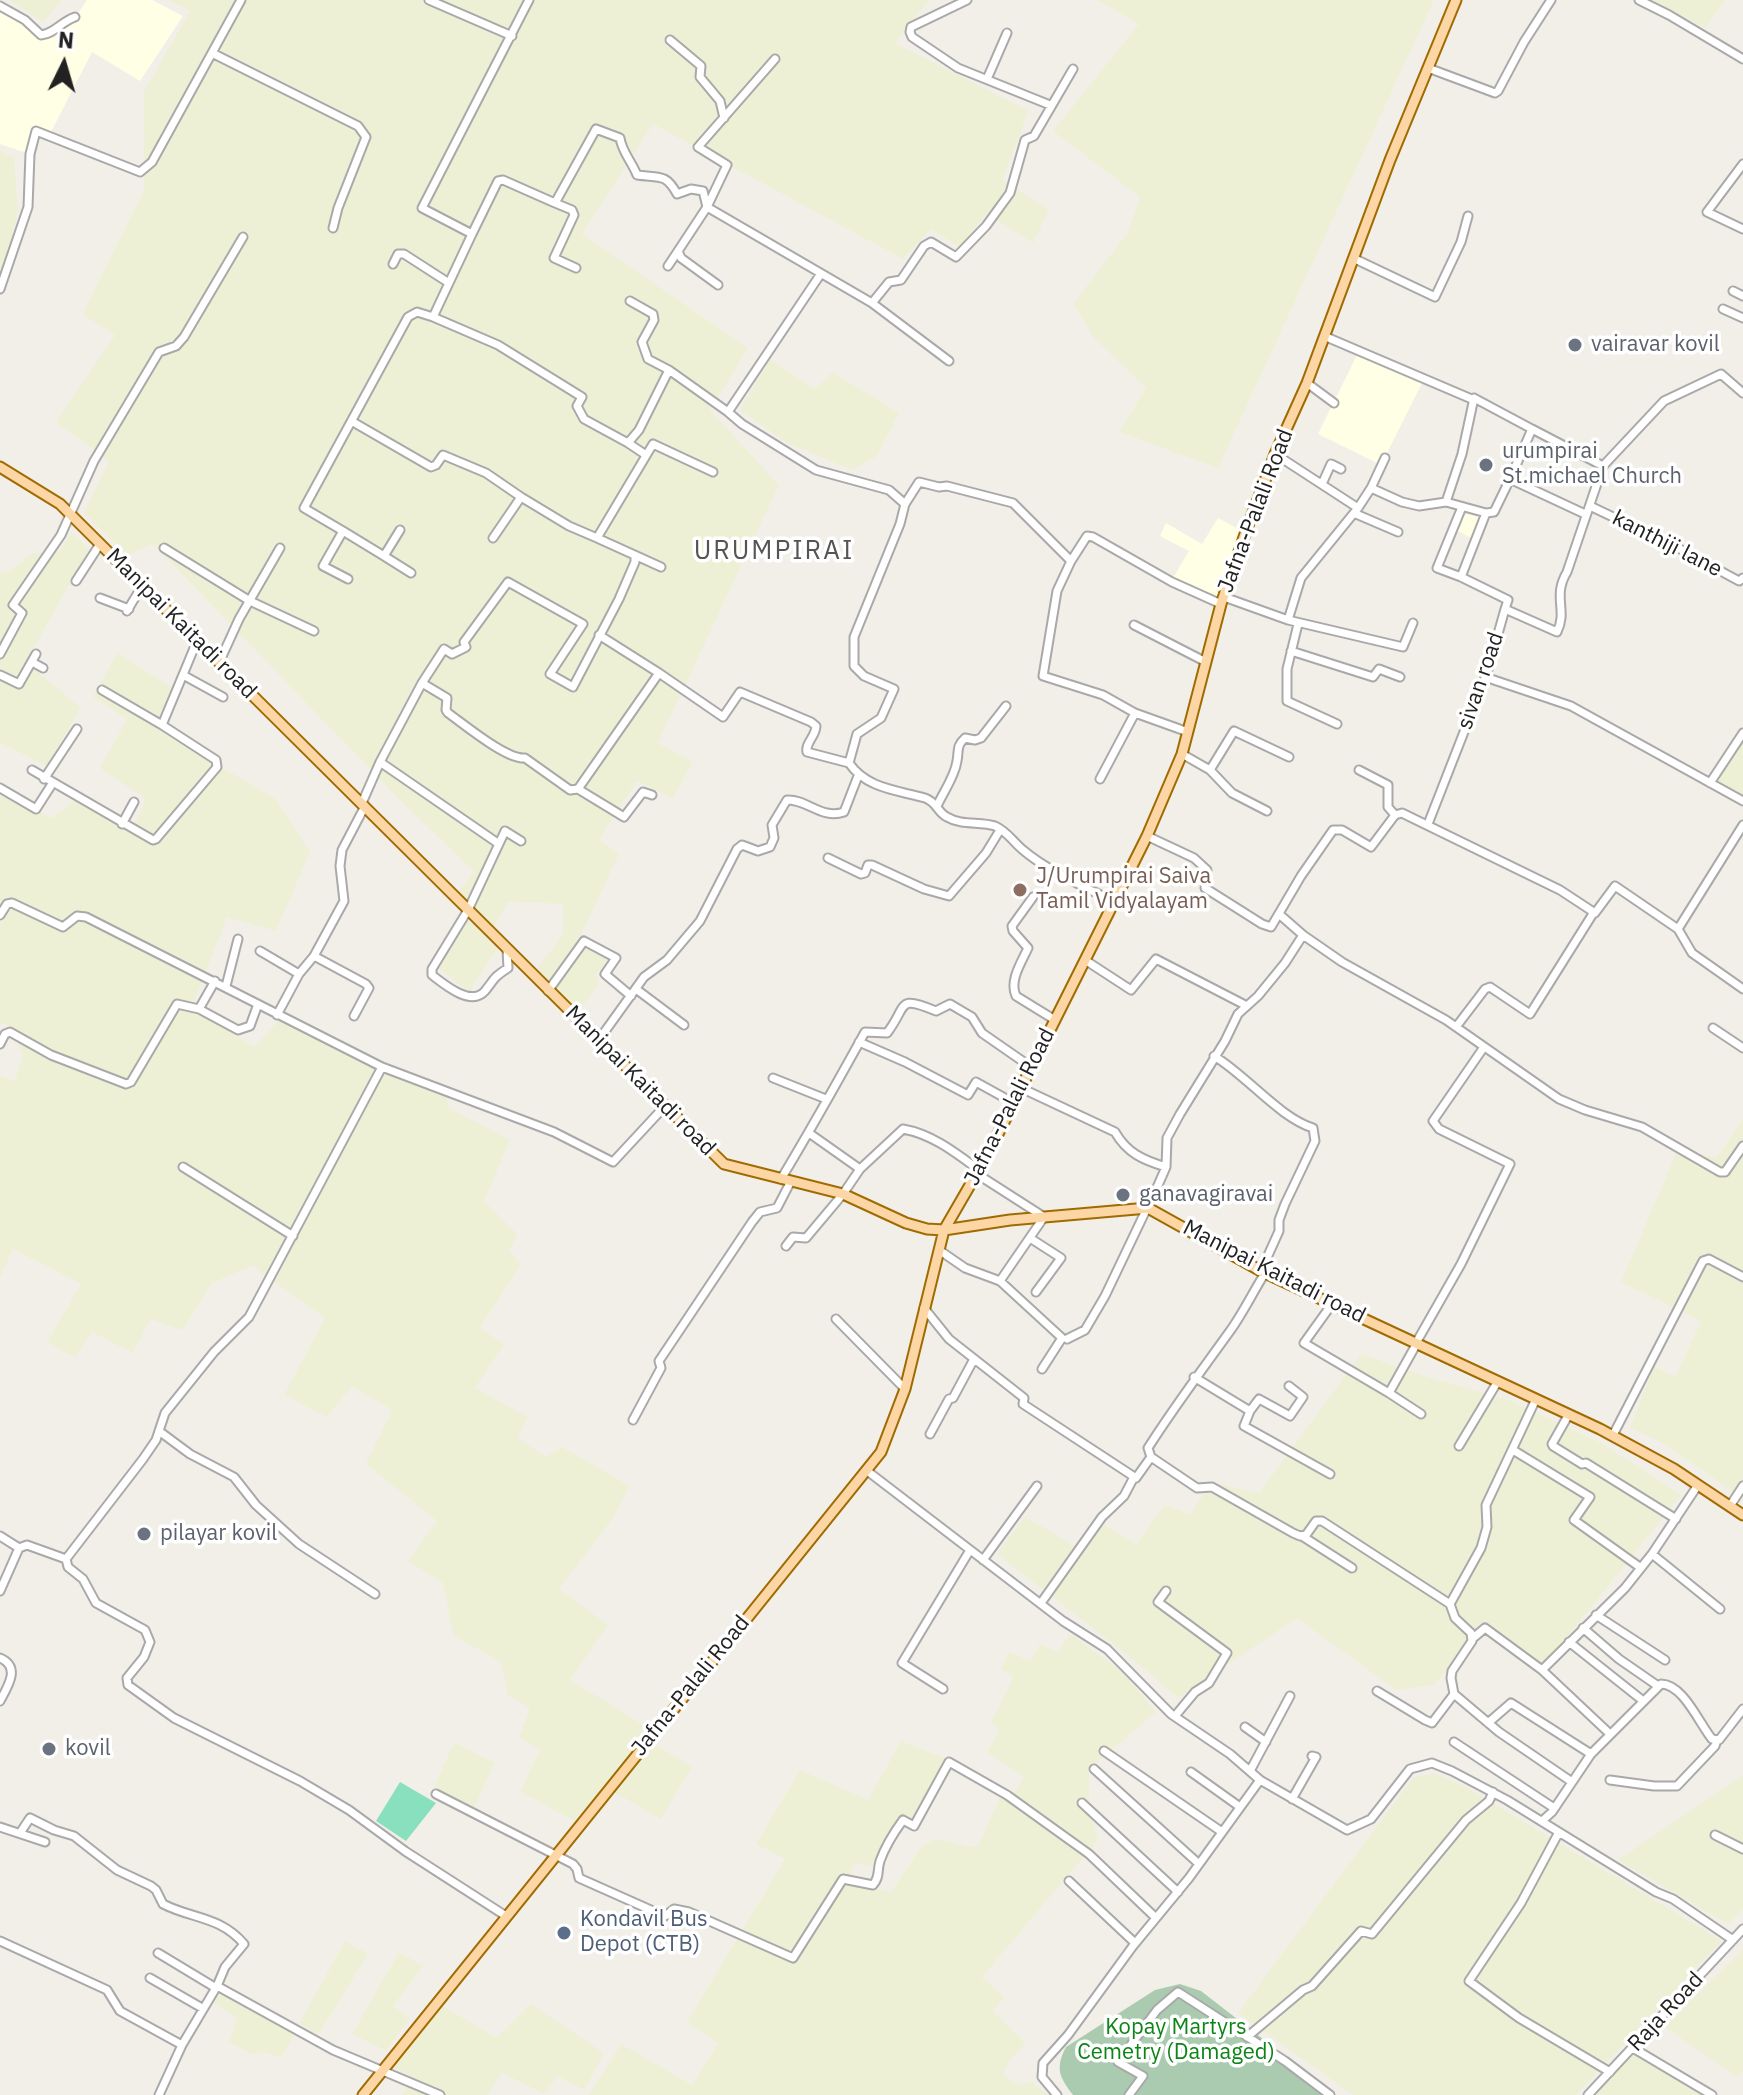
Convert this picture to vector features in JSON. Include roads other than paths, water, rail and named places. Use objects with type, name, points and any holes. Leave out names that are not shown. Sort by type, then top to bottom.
[{"type":"main road","name":"Jafna-Palali Road","points":[[363,2095],[881,1452],[905,1389],[944,1230],[1014,1103],[1147,836],[1182,754],[1222,601],[1275,454],[1307,383],[1353,258],[1456,0]]},
{"type":"main road","name":"Manipai Kaitadi road","points":[[0,467],[60,504],[724,1164],[843,1194],[915,1226],[944,1230],[1148,1208],[1263,1272],[1613,1435],[1743,1515]]},
{"type":"street","points":[[0,289],[28,207],[30,154],[36,131],[140,172],[152,162],[241,0]]},
{"type":"street","points":[[429,0],[512,36]]},
{"type":"street","points":[[472,234],[422,208],[529,0]]},
{"type":"street","points":[[967,0],[918,23],[910,32],[912,37],[958,68],[1050,105]]},
{"type":"street","points":[[1428,68],[1495,93],[1551,0]]},
{"type":"street","points":[[1639,0],[1743,59]]},
{"type":"street","points":[[0,6],[25,20],[41,35],[49,34],[75,17]]},
{"type":"street","points":[[987,79],[1007,33]]},
{"type":"street","points":[[670,40],[701,66],[700,77],[720,101],[724,118]]},
{"type":"street","points":[[212,53],[358,126],[366,137],[333,228]]},
{"type":"street","points":[[668,266],[707,207],[727,165],[698,147],[775,59]]},
{"type":"street","points":[[872,303],[889,282],[901,280],[924,246],[931,242],[952,257],[963,252],[1010,193],[1025,140],[1034,136],[1073,69]]},
{"type":"street","points":[[555,203],[596,129],[620,138],[622,149],[633,162],[637,175],[664,177],[671,182],[677,194],[691,189],[703,191],[707,207],[872,303],[949,361]]},
{"type":"street","points":[[1743,164],[1707,212],[1743,229]]},
{"type":"street","points":[[433,317],[498,181],[503,180],[572,210],[574,215],[554,258],[576,268]]},
{"type":"street","points":[[1353,258],[1435,297],[1461,242],[1468,216]]},
{"type":"street","points":[[0,654],[22,613],[13,605],[61,535],[94,461],[159,352],[176,346],[184,337],[243,237]]},
{"type":"street","points":[[678,251],[681,258],[718,285]]},
{"type":"street","points":[[393,264],[398,254],[404,254],[449,283]]},
{"type":"street","points":[[728,412],[820,275]]},
{"type":"street","points":[[1733,291],[1743,296]]},
{"type":"street","points":[[630,301],[653,314],[654,320],[642,342],[648,359],[669,370],[742,424],[816,470],[889,490],[905,504]]},
{"type":"street","points":[[1723,309],[1743,318]]},
{"type":"street","points":[[411,573],[304,508],[408,317],[417,312],[498,345],[582,397],[577,406],[584,419],[646,455]]},
{"type":"street","points":[[1324,336],[1474,400],[1603,466]]},
{"type":"street","points":[[628,443],[639,430],[669,370]]},
{"type":"street","name":"sivan road","points":[[1428,824],[1485,677],[1505,609],[1557,632],[1562,622],[1559,584],[1577,545],[1603,466],[1664,401],[1721,374],[1743,393]]},
{"type":"street","points":[[1307,383],[1334,403]]},
{"type":"street","points":[[1446,502],[1462,454],[1474,400]]},
{"type":"street","points":[[353,422],[431,467],[443,455],[465,462],[569,526],[661,567]]},
{"type":"street","points":[[1371,488],[1419,506],[1446,502],[1486,513],[1494,512],[1532,429]]},
{"type":"street","points":[[597,538],[653,444],[713,472]]},
{"type":"street","points":[[1275,454],[1357,511],[1398,532]]},
{"type":"street","points":[[1288,620],[1301,578],[1357,511],[1385,458]]},
{"type":"street","points":[[1322,459],[1341,469]]},
{"type":"street","points":[[1322,484],[1331,464]]},
{"type":"street","points":[[1510,479],[1585,514]]},
{"type":"street","points":[[849,763],[857,734],[881,718],[894,693],[893,688],[864,676],[854,666],[852,646],[905,504],[919,482],[1013,503],[1071,561]]},
{"type":"street","points":[[493,538],[521,497]]},
{"type":"street","name":"kanthiji lane","points":[[1590,506],[1739,581],[1743,578]]},
{"type":"street","points":[[1462,507],[1437,568],[1508,600],[1505,609]]},
{"type":"street","points":[[1461,577],[1486,513]]},
{"type":"street","points":[[384,556],[400,530]]},
{"type":"street","points":[[343,531],[323,566],[348,579]]},
{"type":"street","points":[[1188,732],[1135,713],[1103,695],[1043,676],[1057,591],[1087,536],[1172,582],[1222,601],[1298,624],[1412,650]]},
{"type":"street","points":[[76,581],[100,544]]},
{"type":"street","points":[[164,548],[250,601],[314,631]]},
{"type":"street","points":[[219,663],[280,548]]},
{"type":"street","points":[[277,1015],[344,901],[340,866],[342,850],[380,762],[444,649],[452,654],[466,647],[464,642],[508,582],[583,624],[550,674],[573,687],[619,599],[635,556]]},
{"type":"street","points":[[100,598],[128,610],[142,586]]},
{"type":"street","points":[[1403,647],[1413,623]]},
{"type":"street","points":[[1298,624],[1287,669],[1287,701],[1337,724]]},
{"type":"street","points":[[1134,625],[1206,662]]},
{"type":"street","points":[[599,635],[723,717],[740,692],[811,722],[816,726],[816,733],[807,752],[849,763],[858,776],[902,795],[925,798],[938,804],[948,818],[994,826],[1023,850],[1114,902]]},
{"type":"street","points":[[162,725],[197,641]]},
{"type":"street","points":[[1291,651],[1373,677],[1379,669],[1400,677]]},
{"type":"street","points":[[0,675],[19,684],[34,658],[43,668]]},
{"type":"street","points":[[578,789],[659,673]]},
{"type":"street","points":[[183,675],[223,697]]},
{"type":"street","points":[[1485,677],[1571,706],[1743,801]]},
{"type":"street","points":[[422,683],[446,696],[448,713],[481,736],[518,759],[525,758],[570,790],[578,789],[624,817],[643,792],[652,795]]},
{"type":"street","points":[[32,770],[122,824],[156,839],[217,767],[216,760],[102,690]]},
{"type":"street","points":[[938,804],[958,760],[960,743],[965,738],[981,738],[1006,706]]},
{"type":"street","points":[[1100,779],[1135,713]]},
{"type":"street","points":[[44,779],[77,729]]},
{"type":"street","points":[[1210,770],[1234,731],[1289,757]]},
{"type":"street","points":[[1710,783],[1743,733]]},
{"type":"street","points":[[1182,754],[1210,770],[1232,793],[1267,811]]},
{"type":"street","points":[[380,762],[499,844]]},
{"type":"street","points":[[1359,770],[1388,785],[1388,807],[1395,815]]},
{"type":"street","points":[[598,1041],[644,977],[679,947],[700,921],[737,849],[742,845],[758,851],[770,847],[774,838],[772,825],[787,800],[816,811],[844,812],[858,776]]},
{"type":"street","points":[[0,788],[36,809],[52,784]]},
{"type":"street","points":[[122,824],[134,802]]},
{"type":"street","points":[[1147,836],[1201,864],[1207,870],[1205,888],[1215,897],[1271,927],[1333,830],[1342,830],[1371,847],[1395,815],[1402,813],[1560,890],[1594,912]]},
{"type":"street","points":[[1678,929],[1743,825]]},
{"type":"street","points":[[828,858],[861,874],[865,873],[868,865],[872,865],[924,889],[949,896],[986,853],[1000,830]]},
{"type":"street","points":[[507,949],[508,968],[493,977],[478,996],[472,998],[464,995],[432,975],[432,969],[468,910],[505,831],[521,841]]},
{"type":"street","points":[[1456,1027],[1485,989],[1490,987],[1530,1014],[1594,912],[1615,886],[1678,929],[1692,953],[1743,989]]},
{"type":"street","points":[[1033,897],[1012,926],[1028,948],[1013,990],[1016,996],[1055,1020]]},
{"type":"street","points":[[0,915],[7,904],[12,903],[63,927],[81,915],[382,1067],[554,1132],[613,1162],[665,1106]]},
{"type":"street","points":[[1279,914],[1342,962],[1456,1027],[1559,1099],[1642,1127],[1720,1172],[1725,1172],[1743,1146]]},
{"type":"street","points":[[1067,1339],[1085,1330],[1091,1321],[1166,1167],[1167,1138],[1238,1014],[1285,963],[1303,935]]},
{"type":"street","points":[[226,986],[238,939]]},
{"type":"street","points":[[548,991],[584,941],[616,958],[605,974],[684,1025]]},
{"type":"street","points":[[260,951],[299,974]]},
{"type":"street","points":[[314,956],[369,988],[354,1016]]},
{"type":"street","points":[[1085,960],[1131,990],[1156,959],[1247,1006]]},
{"type":"street","points":[[199,1009],[215,981]]},
{"type":"street","points":[[633,1420],[661,1368],[659,1361],[685,1319],[760,1212],[777,1208],[786,1180],[826,1099],[867,1030],[887,1033],[908,1002],[936,1011],[950,1004],[972,1017],[982,1033],[1031,1067]]},
{"type":"street","points":[[0,1044],[5,1034],[10,1032],[51,1055],[126,1084],[131,1082],[177,1004],[199,1009],[238,1030],[250,1026],[258,1004]]},
{"type":"street","points":[[1713,1028],[1743,1048]]},
{"type":"street","points":[[859,1042],[968,1095],[976,1082],[1014,1103]]},
{"type":"street","points":[[1389,1393],[1461,1264],[1510,1164],[1439,1129],[1433,1121],[1484,1047]]},
{"type":"street","points":[[1214,1056],[1235,1068],[1298,1123],[1313,1128],[1315,1141],[1285,1204],[1279,1231],[1263,1272],[1232,1329],[1194,1377],[1148,1448],[1151,1457],[1197,1488],[1212,1487],[1302,1536],[1352,1568]]},
{"type":"street","points":[[66,1559],[143,1459],[165,1413],[214,1352],[249,1317],[382,1067]]},
{"type":"street","points":[[773,1078],[826,1099]]},
{"type":"street","points":[[1021,1088],[1115,1132],[1134,1155],[1166,1167]]},
{"type":"street","points":[[786,1246],[793,1237],[806,1238],[860,1169],[903,1129],[915,1131],[947,1147],[1044,1217],[1000,1281]]},
{"type":"street","points":[[809,1133],[860,1169]]},
{"type":"street","points":[[183,1167],[293,1236]]},
{"type":"street","points":[[1030,1238],[1061,1258],[1036,1292]]},
{"type":"street","points":[[939,1250],[965,1268],[1000,1281],[1062,1338],[1042,1369]]},
{"type":"street","points":[[1613,1435],[1703,1261],[1709,1259],[1743,1277]]},
{"type":"street","points":[[1332,1304],[1304,1343],[1421,1414]]},
{"type":"street","points":[[924,1308],[949,1339],[1024,1398],[1023,1404],[1134,1477]]},
{"type":"street","points":[[836,1319],[905,1389]]},
{"type":"street","points":[[930,1434],[974,1359]]},
{"type":"street","points":[[1194,1377],[1250,1411]]},
{"type":"street","points":[[1459,1446],[1498,1381]]},
{"type":"street","points":[[1289,1386],[1303,1397],[1290,1416],[1259,1399],[1244,1426],[1330,1474]]},
{"type":"street","points":[[1450,1604],[1481,1548],[1487,1527],[1486,1505],[1536,1399]]},
{"type":"street","points":[[1569,1414],[1553,1446],[1676,1519]]},
{"type":"street","points":[[159,1431],[190,1454],[234,1477],[256,1505],[299,1544],[375,1594]]},
{"type":"street","points":[[1513,1450],[1590,1497],[1574,1520],[1641,1568]]},
{"type":"street","points":[[1041,1603],[1102,1517],[1124,1496],[1134,1477],[1151,1457]]},
{"type":"street","points":[[866,1470],[1063,1621],[1107,1649],[1175,1716],[1230,1754],[1260,1780],[1347,1830],[1371,1819],[1410,1769],[1432,1763],[1493,1792],[1656,1892],[1673,1899],[1733,1940]]},
{"type":"street","points":[[1542,1670],[1625,1588],[1698,1485]]},
{"type":"street","points":[[983,1560],[1037,1486]]},
{"type":"street","points":[[1730,1506],[1743,1486]]},
{"type":"street","points":[[1302,1536],[1316,1521],[1322,1521],[1450,1604],[1455,1618],[1471,1633],[1472,1639]]},
{"type":"street","points":[[0,1536],[19,1548]]},
{"type":"street","points":[[0,1591],[19,1548],[27,1545],[66,1559]]},
{"type":"street","points":[[943,1689],[902,1663],[970,1550]]},
{"type":"street","points":[[1652,1554],[1720,1609]]},
{"type":"street","points":[[66,1559],[68,1567],[83,1579],[96,1603],[145,1630],[150,1642],[144,1657],[127,1678],[128,1685],[174,1718],[337,1802],[405,1851],[506,1916]]},
{"type":"street","points":[[1166,1591],[1158,1602],[1227,1653],[1209,1683],[1195,1692],[1175,1716]]},
{"type":"street","points":[[1596,1615],[1665,1660]]},
{"type":"street","points":[[1572,1782],[1488,1723],[1454,1694],[1452,1671],[1472,1639],[1485,1628],[1542,1670],[1610,1734]]},
{"type":"street","points":[[1583,1628],[1619,1659],[1658,1686]]},
{"type":"street","points":[[1569,1642],[1642,1700]]},
{"type":"street","points":[[0,1658],[11,1667],[13,1678],[0,1701]]},
{"type":"street","points":[[1542,1821],[1591,1754],[1642,1700],[1664,1683],[1681,1696],[1701,1726],[1712,1739],[1717,1740]]},
{"type":"street","points":[[1377,1691],[1432,1723],[1454,1694]]},
{"type":"street","points":[[1250,1771],[1290,1696]]},
{"type":"street","points":[[1488,1723],[1511,1703],[1591,1754]]},
{"type":"street","points":[[1610,1780],[1677,1786],[1715,1746],[1717,1740],[1726,1734],[1743,1709]]},
{"type":"street","points":[[1245,1727],[1266,1742]]},
{"type":"street","points":[[1454,1742],[1554,1808]]},
{"type":"street","points":[[1104,1751],[1222,1832]]},
{"type":"street","points":[[1292,1799],[1316,1757],[1312,1756]]},
{"type":"street","points":[[436,1794],[573,1864],[579,1878],[592,1886],[665,1916],[674,1909],[689,1912],[793,1958],[843,1879],[873,1885],[876,1882],[880,1862],[897,1828],[903,1820],[914,1826],[949,1762],[1007,1795],[1089,1854],[1156,1918]]},
{"type":"street","points":[[1094,1769],[1199,1864]]},
{"type":"street","points":[[1191,1772],[1240,1807]]},
{"type":"street","points":[[1057,2095],[1042,2077],[1043,2063],[1178,1892],[1260,1780]]},
{"type":"street","points":[[1247,2037],[1303,1990],[1312,1986],[1361,1931],[1372,1934],[1466,1820],[1489,1801],[1493,1792]]},
{"type":"street","points":[[1082,1803],[1178,1892]]},
{"type":"street","points":[[20,1833],[30,1818],[74,1836],[117,1870],[156,1890],[163,1904],[205,1917],[244,1944],[225,1967],[217,1987],[182,2045],[159,2095]]},
{"type":"street","points":[[0,1827],[45,1842]]},
{"type":"street","points":[[1559,1832],[1521,1903],[1469,1981],[1519,2018],[1610,2072]]},
{"type":"street","points":[[1715,1835],[1743,1849]]},
{"type":"street","points":[[1069,1881],[1135,1943]]},
{"type":"street","name":"Raja Road","points":[[1588,2095],[1743,1929]]},
{"type":"street","points":[[0,1941],[107,1990],[120,2011],[182,2045]]},
{"type":"street","points":[[158,1953],[333,2050],[440,2095]]},
{"type":"street","points":[[150,1978],[202,2008]]},
{"type":"street","points":[[1129,2095],[1143,2076],[1118,2062],[1157,2010],[1178,1992],[1330,2095]]},
{"type":"street","points":[[1633,2048],[1712,2095]]},
{"type":"place","name":"vairavar kovil","points":[[1575,345]]},
{"type":"place","name":"urumpirai St.michael Church","points":[[1486,465]]},
{"type":"place","name":"J/Urumpirai Saiva Tamil Vidyalayam","points":[[1020,890]]},
{"type":"place","name":"ganavagiravai","points":[[1123,1195]]},
{"type":"place","name":"pilayar kovil","points":[[144,1534]]},
{"type":"place","name":"kovil","points":[[49,1749]]},
{"type":"place","name":"Kondavil Bus Depot (CTB)","points":[[564,1933]]},
{"type":"district","name":"URUMPIRAI","points":[[774,551]]},
{"type":"park label","name":"Kopay Martyrs Cemetry (Damaged)","points":[[1176,2040]]}]
